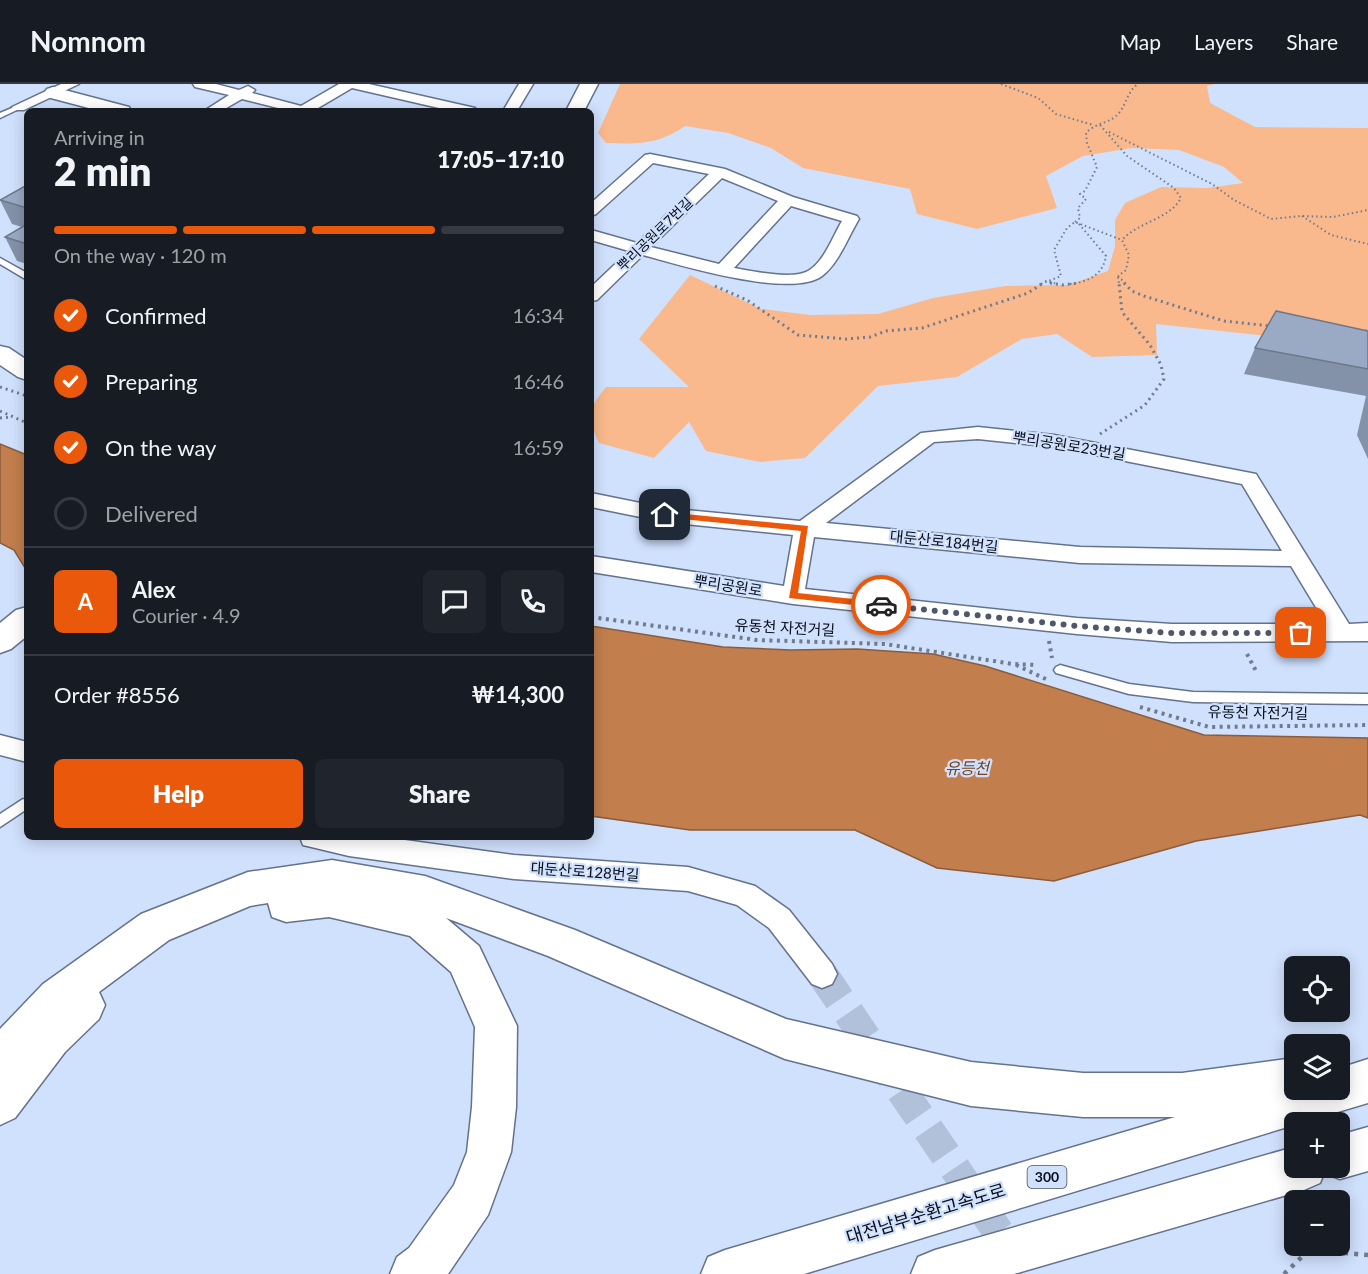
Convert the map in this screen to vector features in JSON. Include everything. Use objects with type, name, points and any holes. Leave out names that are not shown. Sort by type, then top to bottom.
[{"type":"main road","points":[[577,108],[589,84]]},
{"type":"main road","points":[[45,90],[111,108]]},
{"type":"main road","points":[[0,353],[24,370]]},
{"type":"main road","points":[[0,641],[24,621]]},
{"type":"main road","points":[[0,1059],[57,998],[155,927],[248,889],[332,877],[426,893],[561,943],[785,1040],[971,1084],[1083,1095],[1182,1095],[1284,1080]]},
{"type":"main road","points":[[0,1103],[19,1075],[73,1013],[169,944],[251,910],[329,900],[420,921],[465,959],[496,1026],[494,1107],[489,1152],[472,1199],[426,1265],[414,1274]]},
{"type":"main road","points":[[1350,1072],[1368,1069]]},
{"type":"main road","name":"대전남부순환고속도로","points":[[725,1274],[1368,1081]]},
{"type":"main road","points":[[1350,1154],[1368,1149]]},
{"type":"main road","points":[[935,1274],[1284,1173]]},
{"type":"main road","points":[[1015,1274],[1139,1213]]},
{"type":"street","points":[[20,107],[45,90],[72,84]]},
{"type":"street","points":[[200,84],[294,108]]},
{"type":"street","points":[[216,108],[260,84]]},
{"type":"street","points":[[310,108],[351,84],[457,108]]},
{"type":"street","points":[[505,84],[524,86],[512,108]]},
{"type":"street","points":[[594,208],[650,158],[720,172],[788,200],[851,219],[820,270],[812,277],[793,280],[723,270],[594,236]]},
{"type":"street","name":"뿌리공원로7번길","points":[[594,293],[720,172]]},
{"type":"street","points":[[723,270],[788,200]]},
{"type":"street","name":"뿌리공원로23번길","points":[[805,528],[928,437],[978,433],[1079,446],[1249,479],[1343,633]]},
{"type":"street","name":"대둔산로184번길","points":[[594,501],[665,515],[1080,555],[1299,559]]},
{"type":"street","points":[[793,596],[805,528]]},
{"type":"street","name":"뿌리공원로","points":[[594,564],[793,596],[1077,626],[1172,633],[1368,632]]},
{"type":"street","points":[[0,745],[24,751]]},
{"type":"street","name":"대둔산로128번길","points":[[328,840],[514,867],[688,879],[745,894],[779,919],[822,974]]},
{"type":"lane","points":[[0,116],[20,107]]},
{"type":"lane","points":[[0,260],[24,276]]},
{"type":"lane","points":[[1057,665],[1129,689],[1193,697],[1368,699]]},
{"type":"lane","points":[[0,821],[23,805]]},
{"type":"path","points":[[1001,84],[1038,98],[1056,114],[1093,125],[1100,125],[1120,112],[1129,91],[1138,84]]},
{"type":"path","points":[[693,262],[695,272],[701,279],[747,300],[798,335],[816,338],[862,339],[886,331],[922,328],[1028,293],[1045,281],[1062,274],[1054,250],[1067,228],[1080,218],[1078,207],[1086,200],[1080,194],[1085,191],[1097,167],[1086,135],[1093,125]]},
{"type":"path","points":[[1100,125],[1109,132],[1212,184],[1234,200],[1252,207],[1268,218],[1333,217],[1368,210]]},
{"type":"path","points":[[1109,132],[1127,156],[1174,188],[1181,198],[1177,206],[1132,229],[1122,240]]},
{"type":"path","points":[[1301,216],[1331,235],[1368,244]]},
{"type":"path","points":[[1076,223],[1122,240],[1130,255],[1126,270],[1118,276]]},
{"type":"path","points":[[1045,281],[1053,285],[1090,279],[1106,261],[1106,255],[1101,248],[1076,223]]},
{"type":"path","points":[[1118,276],[1132,291],[1144,296],[1224,321],[1281,327]]},
{"type":"path","points":[[1079,446],[1144,407],[1164,379],[1161,365],[1150,345],[1122,312],[1118,276]]},
{"type":"path","points":[[1356,331],[1368,331]]},
{"type":"path","points":[[0,387],[24,395]]},
{"type":"path","points":[[0,411],[24,422]]},
{"type":"path","points":[[0,418],[13,417]]},
{"type":"path","name":"유동천 자전거길","points":[[594,617],[757,640],[885,644],[1013,664],[1037,665]]},
{"type":"path","points":[[1049,641],[1057,665]]},
{"type":"path","points":[[1247,654],[1256,671]]},
{"type":"path","name":"유동천 자전거길","points":[[1013,664],[1051,682]]},
{"type":"path","name":"유동천 자전거길","points":[[1130,704],[1209,727],[1368,725]]},
{"type":"path","points":[[1284,1274],[1309,1250],[1368,1255]]},
{"type":"shaded area","points":[[620,84],[1215,84],[1207,86],[1210,103],[1255,127],[1368,128],[1368,347],[1156,324],[1157,355],[1092,357],[1057,334],[1022,339],[957,377],[878,386],[805,458],[760,462],[706,451],[689,422],[654,458],[599,443],[594,431],[594,404],[606,387],[689,387],[639,339],[690,275],[761,309],[810,315],[878,314],[933,298],[1005,286],[1068,285],[1108,271],[1115,246],[1115,220],[1125,203],[1161,187],[1207,188],[1243,183],[1224,167],[1179,150],[1132,148],[1083,156],[1046,176],[1057,208],[977,229],[917,214],[910,189],[803,168],[771,148],[728,133],[685,126],[665,137],[647,142],[606,143],[598,133]]},
{"type":"water","points":[[0,444],[24,454],[24,566],[14,550],[0,543]]},
{"type":"water","name":"유등천","points":[[594,626],[723,647],[791,650],[857,649],[933,654],[985,666],[1204,735],[1368,738],[1368,818],[1360,815],[1196,841],[1054,881],[937,868],[855,830],[690,830],[594,816]]},
{"type":"building","points":[[24,187],[24,207],[0,200]]},
{"type":"building","points":[[24,226],[24,243],[5,237]]},
{"type":"building","points":[[1276,311],[1368,331],[1368,369],[1255,348]]},
{"type":"tunnel","points":[[822,974],[1027,1274]]},
{"type":"way so far","points":[[881,605],[1077,626],[1172,633],[1301,633]]},
{"type":"route","points":[[665,515],[805,528],[793,596],[881,605]]}]
